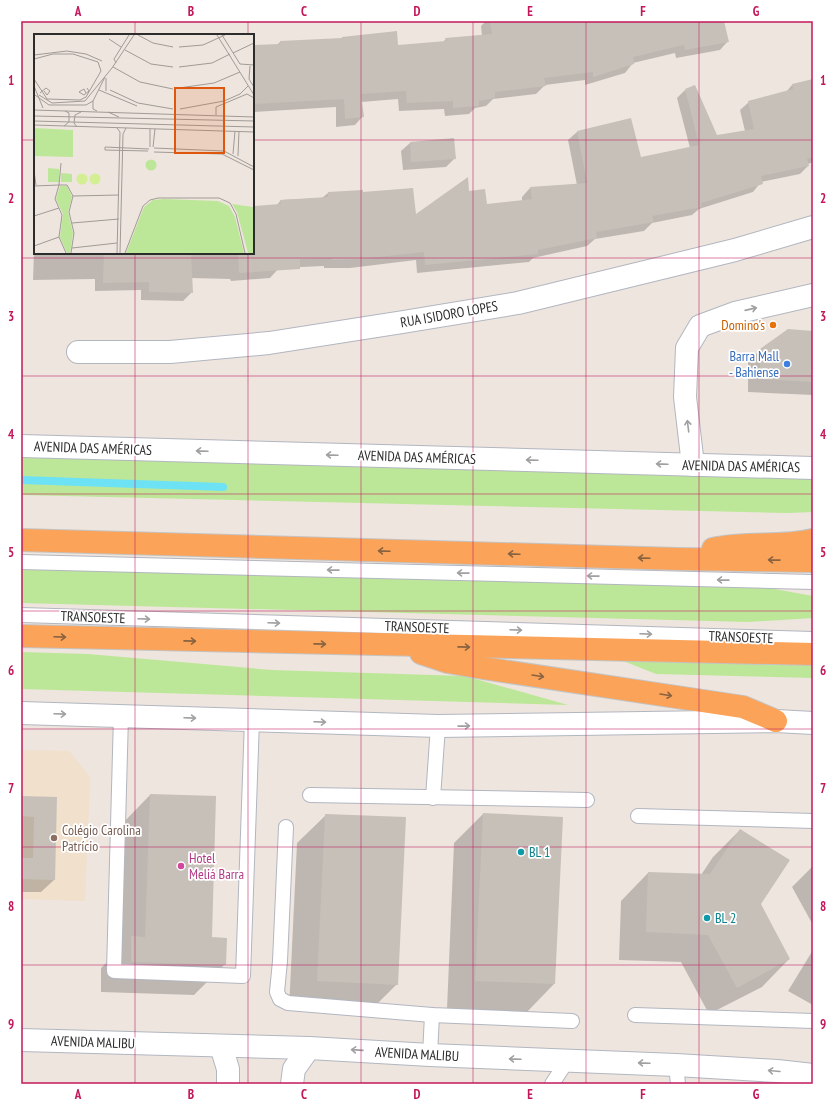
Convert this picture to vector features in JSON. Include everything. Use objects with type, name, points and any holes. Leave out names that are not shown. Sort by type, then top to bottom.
[{"type":"highway","points":[[21,540],[678,559],[813,561]]},
{"type":"highway","points":[[678,559],[715,548],[728,546],[800,543],[813,540]]},
{"type":"highway","points":[[21,636],[405,646],[812,642]]},
{"type":"highway","points":[[405,646],[425,655],[448,662],[743,707],[776,721]]},
{"type":"street","name":"RUA ISIDORO LOPES","points":[[78,352],[170,352],[269,343],[403,322],[525,301],[735,250],[813,227]]},
{"type":"street","points":[[693,465],[685,397],[686,348],[700,326],[735,312],[813,295]]},
{"type":"street","name":"AVENIDA DAS AMÉRICAS","points":[[21,446],[813,468]]},
{"type":"street","points":[[21,713],[438,726],[776,721],[813,723]]},
{"type":"street","name":"AVENIDA MALIBU","points":[[21,1040],[309,1048],[567,1061],[677,1074],[777,1071],[813,1075]]},
{"type":"street","points":[[221,1046],[228,1069],[228,1084]]},
{"type":"street","points":[[292,1084],[294,1069],[309,1048]]},
{"type":"lane","points":[[21,562],[810,583]]},
{"type":"lane","name":"TRANSOESTE","points":[[21,615],[812,642]]},
{"type":"lane","points":[[122,716],[114,971],[243,976],[252,720]]},
{"type":"lane","points":[[433,798],[438,726]]},
{"type":"lane","points":[[310,795],[586,800]]},
{"type":"lane","points":[[638,816],[813,821]]},
{"type":"lane","points":[[286,827],[280,961],[276,992],[280,999],[288,1003],[432,1015],[572,1021]]},
{"type":"lane","points":[[430,1055],[432,1015]]},
{"type":"lane","points":[[635,1015],[813,1021]]},
{"type":"lane","points":[[552,1084],[567,1061]]},
{"type":"shaded area","name":"Colégio Carolina Patrício","points":[[21,750],[69,751],[90,777],[85,901],[21,899]]},
{"type":"green space","points":[[21,457],[813,479],[813,512],[788,513],[21,495]]},
{"type":"green space","points":[[21,567],[746,584],[813,596],[813,618],[748,622],[21,603]]},
{"type":"green space","points":[[593,649],[813,655],[813,678],[656,674]]},
{"type":"green space","points":[[21,652],[88,654],[272,670],[465,676],[568,705],[21,689]]},
{"type":"building","points":[[490,21],[724,21],[729,42],[685,50],[684,45],[633,57],[634,64],[593,77],[593,72],[544,78],[546,86],[495,92],[495,98],[479,101],[479,106],[453,108],[453,101],[407,103],[406,91],[361,94],[364,117],[345,119],[344,99],[254,104],[254,45],[280,44],[280,41],[342,38],[397,31],[398,45],[446,41],[445,38],[492,34]]},
{"type":"building","points":[[813,79],[813,157],[807,159],[809,166],[761,176],[763,184],[701,203],[702,207],[652,216],[654,222],[596,232],[597,238],[538,250],[538,254],[425,265],[424,252],[360,259],[300,259],[300,269],[239,273],[238,254],[254,254],[254,206],[281,204],[280,200],[328,197],[328,192],[363,190],[363,192],[413,188],[416,214],[468,177],[469,191],[485,189],[487,204],[532,199],[530,187],[587,183],[577,131],[631,118],[641,157],[699,145],[685,89],[695,85],[717,135],[754,129],[748,101],[793,89],[792,84]]},
{"type":"building","points":[[454,138],[456,159],[411,162],[410,142]]},
{"type":"building","points":[[104,254],[191,254],[193,293],[149,292],[149,282],[103,283]]},
{"type":"building","name":"Barra Mall - Bahiense","points":[[788,329],[813,331],[813,382],[760,379],[760,349]]},
{"type":"building","name":"Hotel Meliá Barra","points":[[150,794],[216,796],[212,937],[227,938],[226,965],[131,962],[131,936],[145,937]]},
{"type":"building","points":[[21,796],[57,797],[55,880],[21,879],[21,858],[33,858],[34,817],[21,816]]},
{"type":"building","points":[[483,813],[563,817],[555,984],[475,981]]},
{"type":"building","points":[[325,814],[406,817],[398,985],[317,981]]},
{"type":"building","name":"BL 2","points":[[740,829],[790,860],[761,904],[790,959],[737,988],[708,935],[646,932],[648,872],[710,874]]},
{"type":"waterway","points":[[21,480],[223,487]]},
{"type":"place","name":"Domino's","points":[[773,325]]},
{"type":"place","name":"Barra Mall - Bahiense","points":[[787,364]]},
{"type":"place","name":"Colégio Carolina Patrício","points":[[54,838]]},
{"type":"place","name":"BL 1","points":[[521,852]]},
{"type":"place","name":"Hotel Meliá Barra","points":[[181,866]]},
{"type":"place","name":"BL 2","points":[[707,918]]}]
